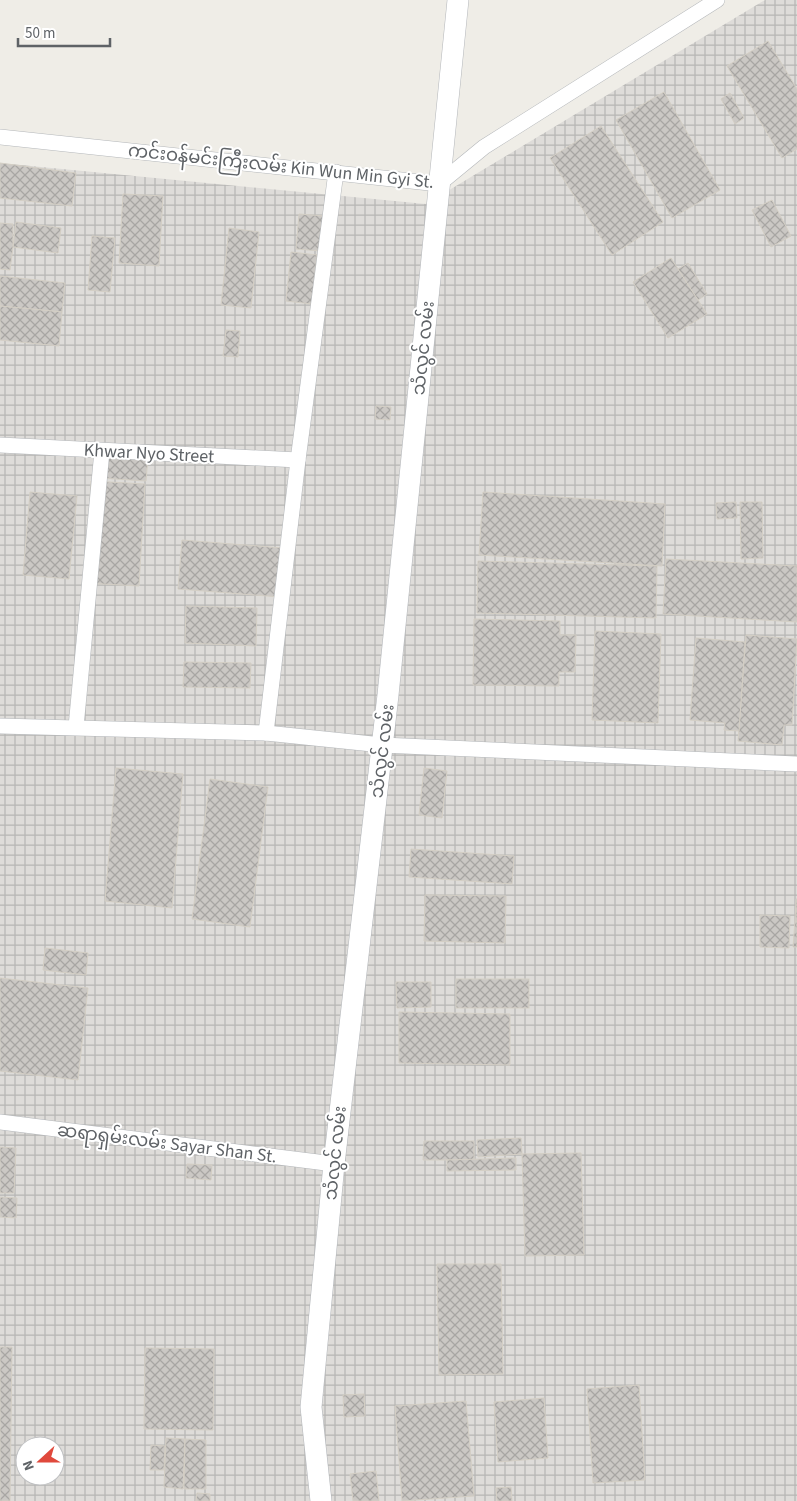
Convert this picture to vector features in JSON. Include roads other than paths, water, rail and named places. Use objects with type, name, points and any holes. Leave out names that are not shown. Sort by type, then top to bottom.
[{"type":"street","name":"သံလွင် လမ်း","points":[[321,1501],[311,1407],[334,1164],[382,745],[458,0]]},
{"type":"street","name":"ကင်းဝန်မင်းကြီးလမ်း Kin Wun Min Gyi St.","points":[[0,138],[439,184],[484,147],[717,0]]},
{"type":"street","points":[[266,733],[298,460],[336,172]]},
{"type":"street","name":"Khwar Nyo Street","points":[[0,445],[298,460]]},
{"type":"street","points":[[76,727],[102,451]]},
{"type":"street","points":[[0,726],[266,733],[382,745],[797,764]]},
{"type":"street","name":"ဆရာရှမ်းလမ်း Sayar Shan St.","points":[[0,1122],[334,1164]]}]
